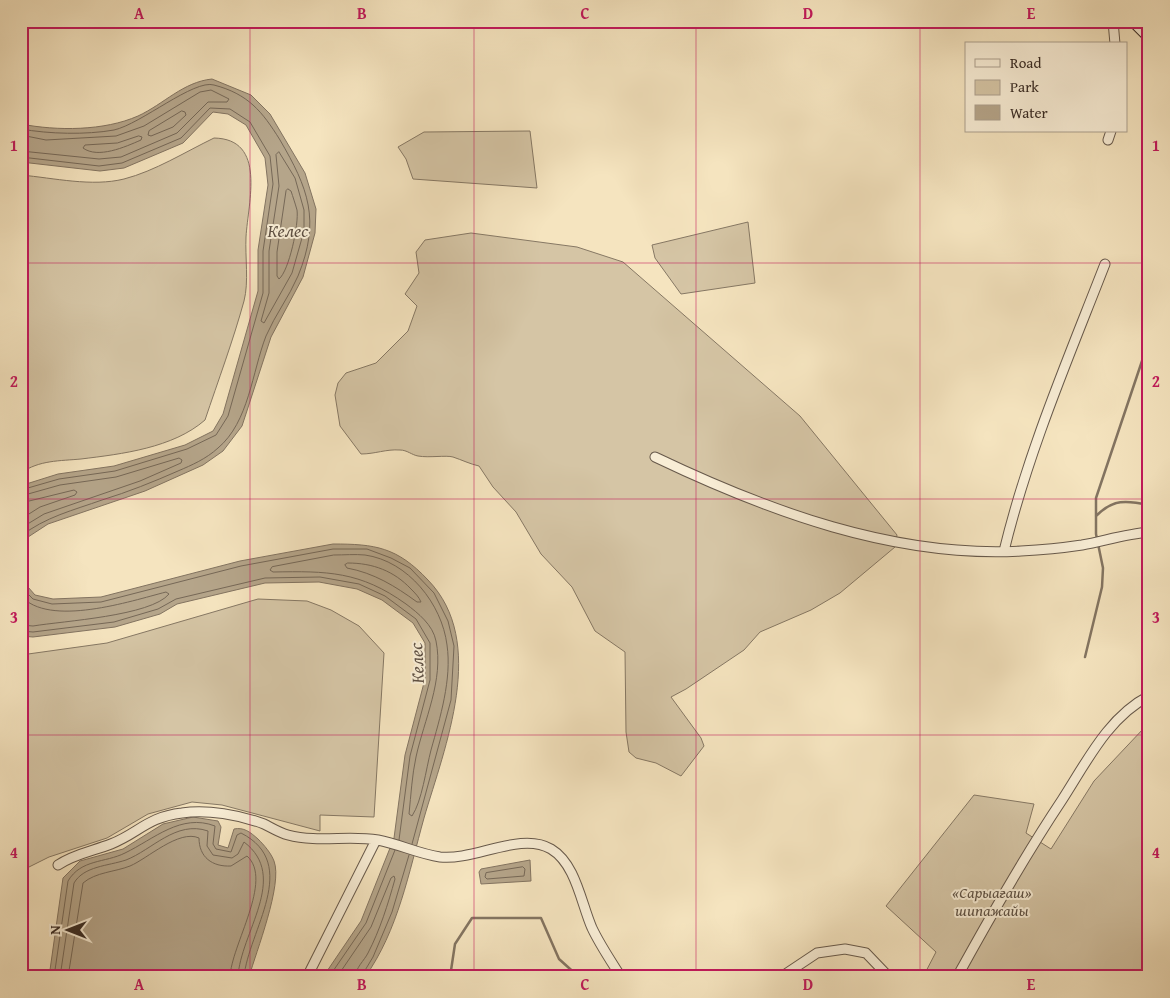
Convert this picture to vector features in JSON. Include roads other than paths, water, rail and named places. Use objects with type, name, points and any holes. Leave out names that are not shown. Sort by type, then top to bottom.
[{"type":"main road","points":[[1134,21],[1149,36]]},
{"type":"street","points":[[1113,21],[1115,42]]},
{"type":"street","points":[[1004,551],[1016,502],[1045,416],[1105,264]]},
{"type":"street","points":[[655,457],[722,489],[840,529],[914,546],[969,552],[1004,551],[1081,545],[1149,532]]},
{"type":"street","points":[[957,977],[1036,840],[1105,732],[1127,710],[1149,696]]},
{"type":"street","points":[[58,865],[67,859],[111,844],[159,817],[183,812],[205,812],[229,816],[262,824],[287,835],[314,840],[376,840],[420,850],[433,855],[452,857],[526,843],[552,850],[568,869],[592,928],[621,977]]},
{"type":"street","points":[[307,977],[376,840]]},
{"type":"street","points":[[781,977],[817,953],[845,949],[866,953],[888,977]]},
{"type":"water","name":"Келес","points":[[212,79],[251,95],[270,114],[305,173],[316,209],[315,233],[303,277],[271,337],[242,426],[223,451],[203,465],[145,491],[48,524],[25,539],[21,548],[23,485],[58,474],[114,466],[185,445],[213,431],[223,414],[258,291],[258,250],[268,185],[265,158],[246,125],[228,114],[213,112],[183,143],[124,168],[100,171],[21,162],[21,124],[50,128],[110,125],[138,116],[192,84]]},
{"type":"water","name":"Келес","points":[[333,544],[361,545],[385,550],[406,560],[417,569],[428,580],[446,605],[456,633],[459,664],[450,727],[401,901],[386,940],[365,977],[323,977],[361,921],[394,838],[405,755],[425,679],[425,643],[413,623],[382,600],[357,589],[319,582],[265,583],[177,604],[160,614],[115,627],[33,637],[21,636],[21,579],[35,595],[53,599],[101,597],[240,561]]},
{"type":"water","points":[[193,817],[218,821],[221,827],[218,845],[228,848],[234,829],[247,831],[263,844],[274,861],[276,872],[272,901],[249,977],[49,977],[63,878],[80,861],[123,849],[163,824]]},
{"type":"water","points":[[530,860],[531,881],[481,884],[479,872],[481,869]]},
{"type":"waterway","points":[[1085,657],[1102,587],[1103,568],[1096,534],[1096,498],[1143,358],[1149,320]]},
{"type":"waterway","points":[[1096,516],[1108,506],[1120,502],[1149,505]]},
{"type":"waterway","points":[[450,977],[455,944],[472,918],[541,918],[559,959],[579,977]]},
{"type":"park label","name":"«Сарыағаш» шипажайы","points":[[992,901]]}]
